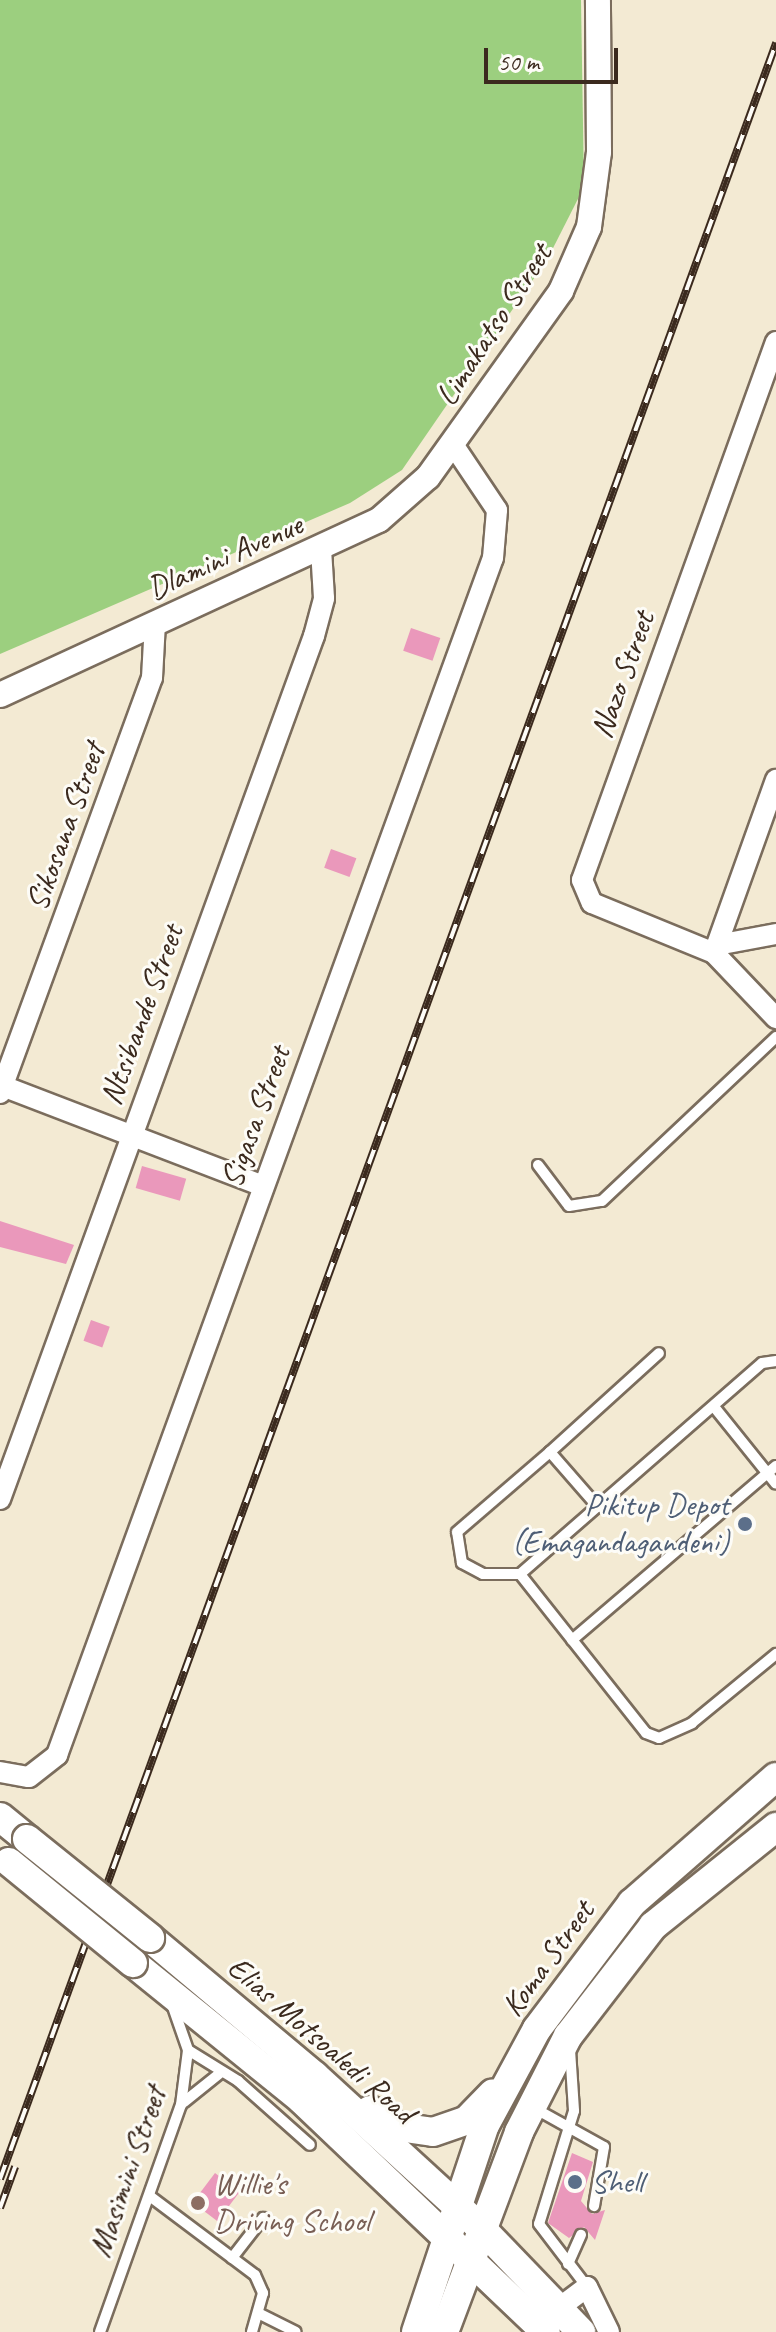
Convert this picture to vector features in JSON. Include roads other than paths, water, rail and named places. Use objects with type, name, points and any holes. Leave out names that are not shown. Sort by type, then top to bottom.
[{"type":"main road","name":"Koma Street","points":[[416,2332],[452,2219],[507,2079],[591,1949],[776,1777]]},
{"type":"main road","name":"Elias Motsoaledi Road","points":[[0,1817],[315,2076],[553,2320],[581,2332]]},
{"type":"main road","name":"Koma Street","points":[[444,2332],[510,2156],[568,2036],[653,1926],[776,1827]]},
{"type":"main road","name":"Elias Motsoaledi Road","points":[[4,1859],[452,2219]]},
{"type":"main road","points":[[315,2076],[398,2127],[433,2132],[467,2120],[507,2079]]},
{"type":"main road","points":[[510,2156],[507,2218],[522,2269]]},
{"type":"main road","name":"Elias Motsoaledi Road","points":[[477,2242],[522,2269],[553,2320]]},
{"type":"street","name":"Limakatso Street","points":[[454,446],[561,291],[589,227],[599,152],[598,0]]},
{"type":"street","name":"Nazo Street","points":[[715,949],[592,903],[582,880],[776,342]]},
{"type":"street","name":"Dlamini Avenue","points":[[0,695],[321,549],[408,499],[454,446]]},
{"type":"street","name":"Sigasa Street","points":[[0,1772],[29,1777],[57,1755],[499,540],[487,486],[454,446]]},
{"type":"street","name":"Ntsibande Street","points":[[0,1499],[129,1136],[314,636],[324,598],[321,549]]},
{"type":"street","name":"Sikosana Street","points":[[1,1088],[152,678],[155,623]]},
{"type":"street","points":[[715,949],[776,780]]},
{"type":"street","points":[[715,949],[776,934]]},
{"type":"street","points":[[715,949],[776,1018]]},
{"type":"street","points":[[1,1088],[263,1186]]},
{"type":"street","points":[[553,2320],[587,2287],[609,2332]]},
{"type":"lane","points":[[538,1165],[569,1206],[602,1201],[776,1037]]},
{"type":"lane","points":[[659,1353],[457,1532],[462,1563],[483,1574],[520,1574],[715,1408],[762,1363],[776,1361]]},
{"type":"lane","points":[[715,1408],[772,1470],[776,1484]]},
{"type":"lane","points":[[550,1452],[598,1507]]},
{"type":"lane","points":[[572,1640],[772,1470]]},
{"type":"lane","points":[[520,1574],[646,1733],[659,1738],[692,1723],[776,1654]]},
{"type":"lane","name":"Masimini Street","points":[[100,2332],[151,2197],[181,2105],[188,2050],[159,1985]]},
{"type":"lane","points":[[568,2036],[575,2104],[539,2224],[587,2287]]},
{"type":"lane","points":[[188,2050],[219,2074],[238,2081],[310,2145]]},
{"type":"lane","points":[[181,2105],[219,2074]]},
{"type":"lane","points":[[532,2107],[598,2141],[607,2155],[594,2206]]},
{"type":"lane","points":[[151,2197],[260,2282],[258,2313],[252,2332]]},
{"type":"lane","points":[[232,2258],[263,2218]]},
{"type":"lane","points":[[568,2264],[581,2235]]},
{"type":"lane","points":[[258,2313],[296,2332]]},
{"type":"railway","points":[[0,2179],[776,43]]},
{"type":"railway","points":[[0,2208],[15,2167]]},
{"type":"place","name":"Pikitup Depot (Emagandagandeni)","points":[[745,1524]]},
{"type":"place","name":"Shell","points":[[575,2182]]},
{"type":"place","name":"Willie's Driving School","points":[[198,2203]]}]
